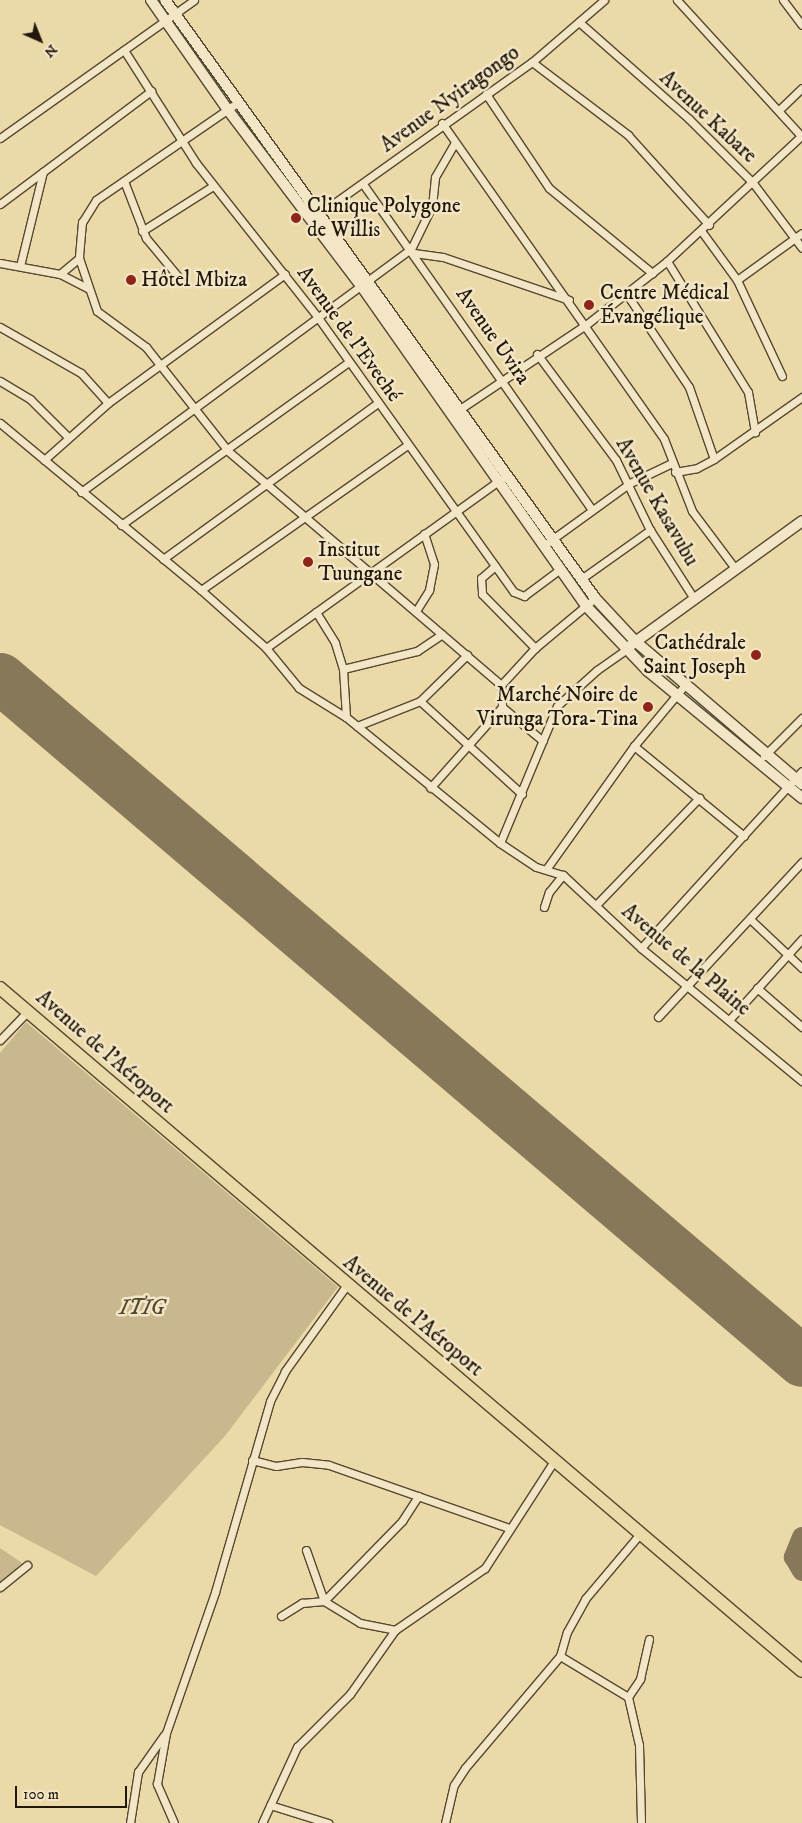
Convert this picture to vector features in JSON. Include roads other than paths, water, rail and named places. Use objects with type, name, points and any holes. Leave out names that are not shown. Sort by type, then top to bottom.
[{"type":"highway","name":"Avenue de l'Aéroport","points":[[0,988],[346,1286],[802,1671]]},
{"type":"main road","points":[[151,0],[228,110],[312,219],[366,284],[507,474],[547,543],[559,570],[586,606],[626,650],[802,798]]},
{"type":"main road","points":[[165,0],[237,103],[320,212],[450,415],[496,482],[547,543],[581,579],[594,598],[635,641],[766,753],[800,778]]},
{"type":"main road","points":[[626,650],[693,597],[802,521]]},
{"type":"street","points":[[0,138],[194,0]]},
{"type":"street","name":"Avenue Nyiragongo","points":[[312,219],[362,184],[442,123],[532,62],[604,0]]},
{"type":"street","points":[[450,415],[537,354],[587,324],[652,273],[709,226],[802,136],[780,109],[677,0]]},
{"type":"street","points":[[783,0],[802,25]]},
{"type":"street","name":"Avenue Kabare","points":[[579,22],[689,119],[752,183],[802,248]]},
{"type":"street","name":"Avenue de l'Eveché","points":[[124,50],[213,186],[319,319],[495,566],[521,597],[559,570]]},
{"type":"street","points":[[532,62],[628,135],[709,226]]},
{"type":"street","points":[[780,109],[802,88]]},
{"type":"street","points":[[0,204],[151,92]]},
{"type":"street","points":[[486,94],[549,188],[652,273]]},
{"type":"street","points":[[237,103],[124,181],[88,210],[79,236],[79,258],[88,288],[101,316],[140,341],[161,364],[193,410],[228,451],[308,516],[501,686]]},
{"type":"street","points":[[442,123],[587,324],[597,347],[664,439],[675,472],[699,523],[734,567]]},
{"type":"street","points":[[81,492],[412,251],[432,203],[435,177],[455,143]]},
{"type":"street","points":[[20,266],[43,172]]},
{"type":"street","points":[[124,181],[142,231],[180,279]]},
{"type":"street","name":"Avenue Uvira","points":[[362,184],[412,251],[592,510]]},
{"type":"street","points":[[142,231],[213,186]]},
{"type":"street","points":[[702,232],[736,280],[782,376]]},
{"type":"street","points":[[736,280],[802,233]]},
{"type":"street","points":[[412,251],[452,260],[569,300]]},
{"type":"street","points":[[60,274],[79,258]]},
{"type":"street","points":[[667,261],[748,392],[755,432]]},
{"type":"street","points":[[0,263],[60,274],[88,288]]},
{"type":"street","points":[[44,460],[67,436],[108,403],[285,274]]},
{"type":"street","points":[[626,293],[689,387],[714,459]]},
{"type":"street","points":[[0,327],[81,373],[108,403]]},
{"type":"street","name":"Avenue Kasavubu","points":[[537,354],[630,483],[650,530],[693,597]]},
{"type":"street","points":[[121,525],[228,451],[349,362]]},
{"type":"street","points":[[0,381],[30,399],[67,436]]},
{"type":"street","points":[[675,472],[697,468],[714,459],[755,432],[802,396]]},
{"type":"street","points":[[163,559],[267,481],[378,403]]},
{"type":"street","name":"Avenue de la Plaine","points":[[0,423],[201,590],[266,648],[299,688],[346,717],[430,788],[500,843],[536,867],[547,868],[564,875],[641,948],[802,1081]]},
{"type":"street","points":[[201,590],[407,445]]},
{"type":"street","points":[[547,543],[630,483],[672,463]]},
{"type":"street","points":[[266,648],[507,474]]},
{"type":"street","points":[[581,579],[650,530]]},
{"type":"street","points":[[416,611],[429,590],[434,564],[424,534]]},
{"type":"street","points":[[495,566],[481,578],[482,594],[535,648]]},
{"type":"street","points":[[430,788],[465,745],[502,707],[501,686],[535,648],[594,598]]},
{"type":"street","points":[[316,612],[335,643],[343,669],[346,717]]},
{"type":"street","points":[[343,669],[418,651],[442,634]]},
{"type":"street","points":[[500,843],[562,699],[626,650]]},
{"type":"street","points":[[357,726],[420,701],[467,655]]},
{"type":"street","points":[[547,868],[634,746],[685,685]]},
{"type":"street","points":[[420,701],[465,745],[522,794]]},
{"type":"street","points":[[502,707],[543,741]]},
{"type":"street","points":[[759,763],[766,753],[802,718]]},
{"type":"street","points":[[634,746],[744,836]]},
{"type":"street","points":[[641,948],[788,787],[800,778]]},
{"type":"street","points":[[596,905],[699,798]]},
{"type":"street","points":[[658,1017],[751,920],[802,862]]},
{"type":"street","points":[[544,906],[549,892],[564,875]]},
{"type":"street","points":[[751,920],[802,968]]},
{"type":"street","points":[[729,1020],[802,940]]},
{"type":"street","points":[[757,988],[802,1027]]},
{"type":"street","points":[[0,1040],[28,1011]]},
{"type":"street","points":[[174,1823],[157,1784],[166,1733],[215,1592],[252,1460],[277,1386],[346,1286]]},
{"type":"street","points":[[252,1460],[276,1466],[302,1462],[329,1465],[509,1528]]},
{"type":"street","points":[[262,1823],[297,1747],[350,1694],[396,1630],[479,1573],[554,1461]]},
{"type":"street","points":[[324,1601],[407,1515],[418,1496]]},
{"type":"street","points":[[445,1823],[454,1785],[465,1768],[560,1656],[567,1632],[585,1599],[639,1535]]},
{"type":"street","points":[[306,1550],[324,1601]]},
{"type":"street","points":[[0,1588],[27,1565]]},
{"type":"street","points":[[281,1616],[302,1603],[324,1601],[360,1623],[396,1630]]},
{"type":"street","points":[[641,1823],[639,1745],[628,1697],[640,1678],[649,1639]]},
{"type":"street","points":[[560,1656],[628,1697]]},
{"type":"street","points":[[130,1823],[138,1772],[166,1733]]},
{"type":"street","points":[[270,1805],[328,1823]]},
{"type":"place","name":"Clinique Polygone de Willis","points":[[296,218]]},
{"type":"place","name":"Hôtel Mbiza","points":[[131,280]]},
{"type":"place","name":"Centre Médical Évangélique","points":[[589,305]]},
{"type":"place","name":"Institut Tuungane","points":[[308,562]]},
{"type":"place","name":"Cathédrale Saint Joseph","points":[[756,655]]},
{"type":"place","name":"Marché Noire de Virunga Tora-Tina","points":[[648,707]]},
{"type":"park label","name":"ITIG","points":[[142,1308]]}]
